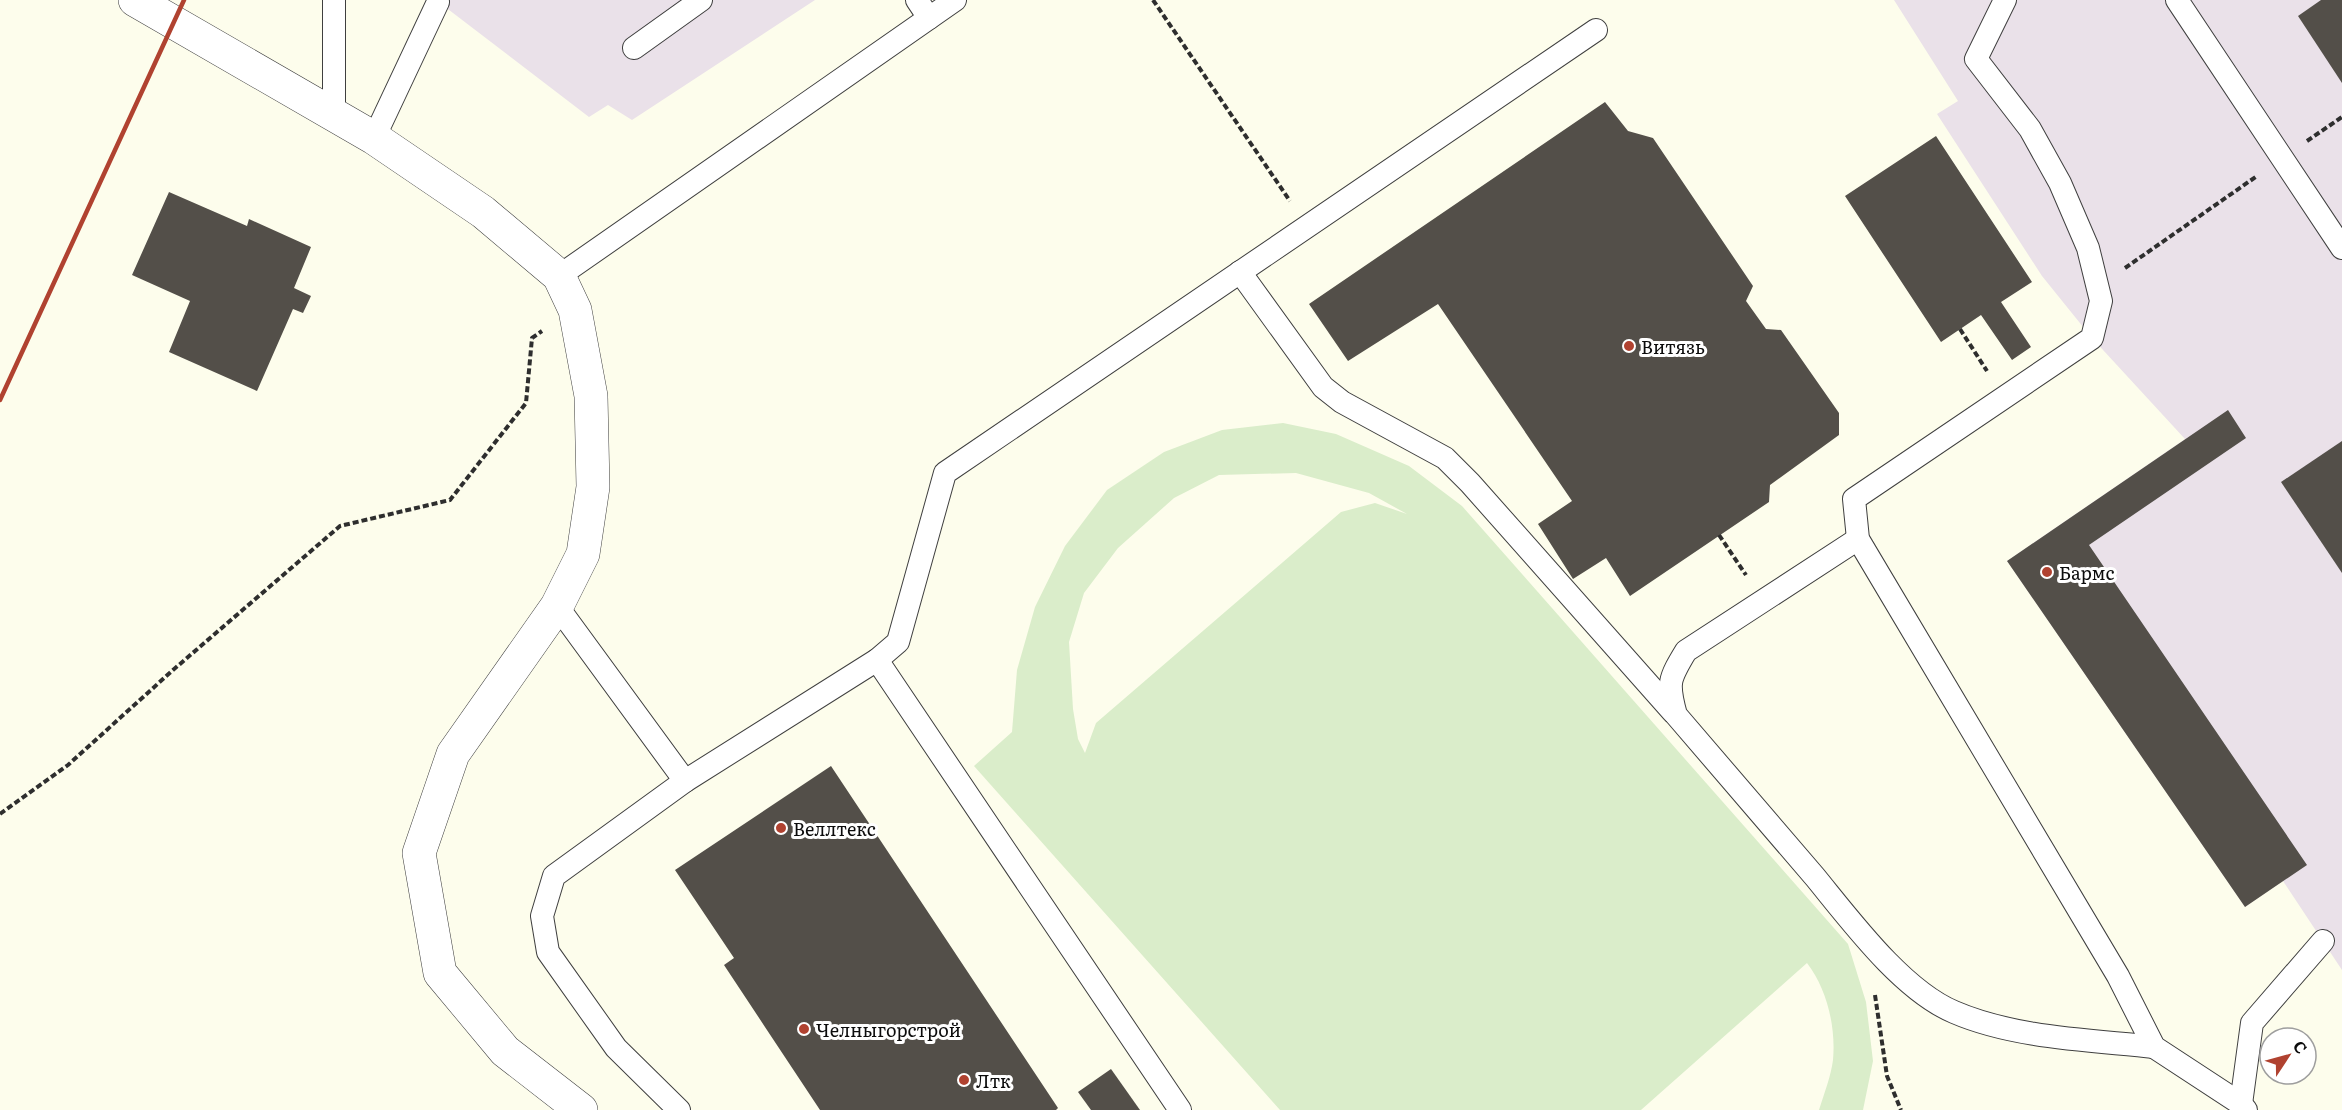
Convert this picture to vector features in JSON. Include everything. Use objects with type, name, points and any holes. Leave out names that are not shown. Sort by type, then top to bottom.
[{"type":"street","points":[[135,0],[374,138],[483,212],[559,276],[575,310],[591,396],[593,487],[583,554],[556,606],[453,754],[419,853],[440,973],[505,1051],[581,1110]]},
{"type":"lane","points":[[334,0],[334,115]]},
{"type":"lane","points":[[634,48],[701,0]]},
{"type":"lane","points":[[559,276],[923,9],[955,0]]},
{"type":"lane","points":[[2005,0],[1976,59],[2030,129],[2060,183],[2088,248],[2101,302],[2092,338],[1854,499],[1858,539],[2118,976],[2154,1047]]},
{"type":"lane","points":[[2177,0],[2342,248]]},
{"type":"lane","points":[[374,138],[438,2]]},
{"type":"lane","points":[[679,1110],[616,1048],[548,952],[542,916],[554,876],[685,781],[877,660],[898,642],[945,473],[1596,30]]},
{"type":"lane","points":[[1240,272],[1323,387],[1342,402],[1445,458],[1470,483],[1676,715],[1871,944],[1928,998],[1951,1011],[1977,1021],[2022,1032],[2154,1047],[2244,1107],[2252,1023],[2323,941]]},
{"type":"lane","points":[[1676,715],[1668,689],[1675,669],[1686,651],[1858,539]]},
{"type":"lane","points":[[556,606],[685,781]]},
{"type":"lane","points":[[877,660],[1180,1110]]},
{"type":"path","points":[[1153,0],[1307,226]]},
{"type":"path","points":[[2098,287],[2342,117]]},
{"type":"path","points":[[0,814],[69,765],[173,670],[340,526],[450,500],[525,403],[532,338],[575,310]]},
{"type":"path","points":[[1960,329],[2004,397]]},
{"type":"path","points":[[1719,535],[1764,601]]},
{"type":"path","points":[[1871,944],[1876,1004],[1887,1076],[1901,1110]]},
{"type":"shaded area","points":[[436,0],[815,0],[632,120],[608,105],[589,117]]},
{"type":"shaded area","points":[[1894,0],[2342,0],[2342,970],[2283,881],[2245,907],[2007,561],[2185,439],[2092,338],[2042,276],[1937,114],[1958,101]]},
{"type":"green space","points":[[1283,423],[1336,434],[1409,466],[1462,506],[1848,944],[1866,1002],[1873,1061],[1863,1110],[1819,1110],[1832,1066],[1834,1047],[1825,996],[1807,963],[1641,1110],[1280,1110],[974,766],[1012,732],[1017,670],[1035,607],[1065,546],[1107,490],[1164,452],[1222,430]],"holes":[[[1296,473],[1369,493],[1407,514],[1375,503],[1341,512],[1096,723],[1085,753],[1078,739],[1073,709],[1069,642],[1084,593],[1118,548],[1174,498],[1219,475]]]},
{"type":"building","points":[[2321,0],[2342,0],[2342,83],[2298,16]]},
{"type":"building","name":"Витязь","points":[[1605,102],[1628,131],[1653,138],[1753,286],[1746,301],[1766,329],[1781,330],[1839,413],[1839,435],[1770,485],[1769,502],[1630,596],[1606,558],[1573,579],[1538,524],[1572,501],[1438,304],[1348,361],[1309,304]]},
{"type":"building","points":[[1936,136],[2032,282],[2001,302],[2031,347],[2012,360],[1981,315],[1941,342],[1845,196]]},
{"type":"building","points":[[169,192],[247,226],[249,219],[311,247],[294,288],[311,296],[303,313],[293,309],[257,391],[169,352],[190,301],[132,275]]},
{"type":"building","points":[[2228,410],[2246,438],[2089,545],[2307,865],[2245,907],[2007,561]]},
{"type":"building","points":[[2342,441],[2342,573],[2281,482]]},
{"type":"building","points":[[831,766],[1058,1108],[1056,1110],[820,1110],[724,965],[734,958],[675,870]]},
{"type":"building","points":[[1111,1069],[1140,1110],[1091,1110],[1078,1092]]},
{"type":"railway","points":[[0,400],[184,0]]},
{"type":"place","name":"Витязь","points":[[1629,346]]},
{"type":"place","name":"Бармс","points":[[2047,572]]},
{"type":"place","name":"Веллтекс","points":[[781,828]]},
{"type":"place","name":"Челныгорстрой","points":[[804,1029]]},
{"type":"place","name":"Лтк","points":[[964,1080]]}]
